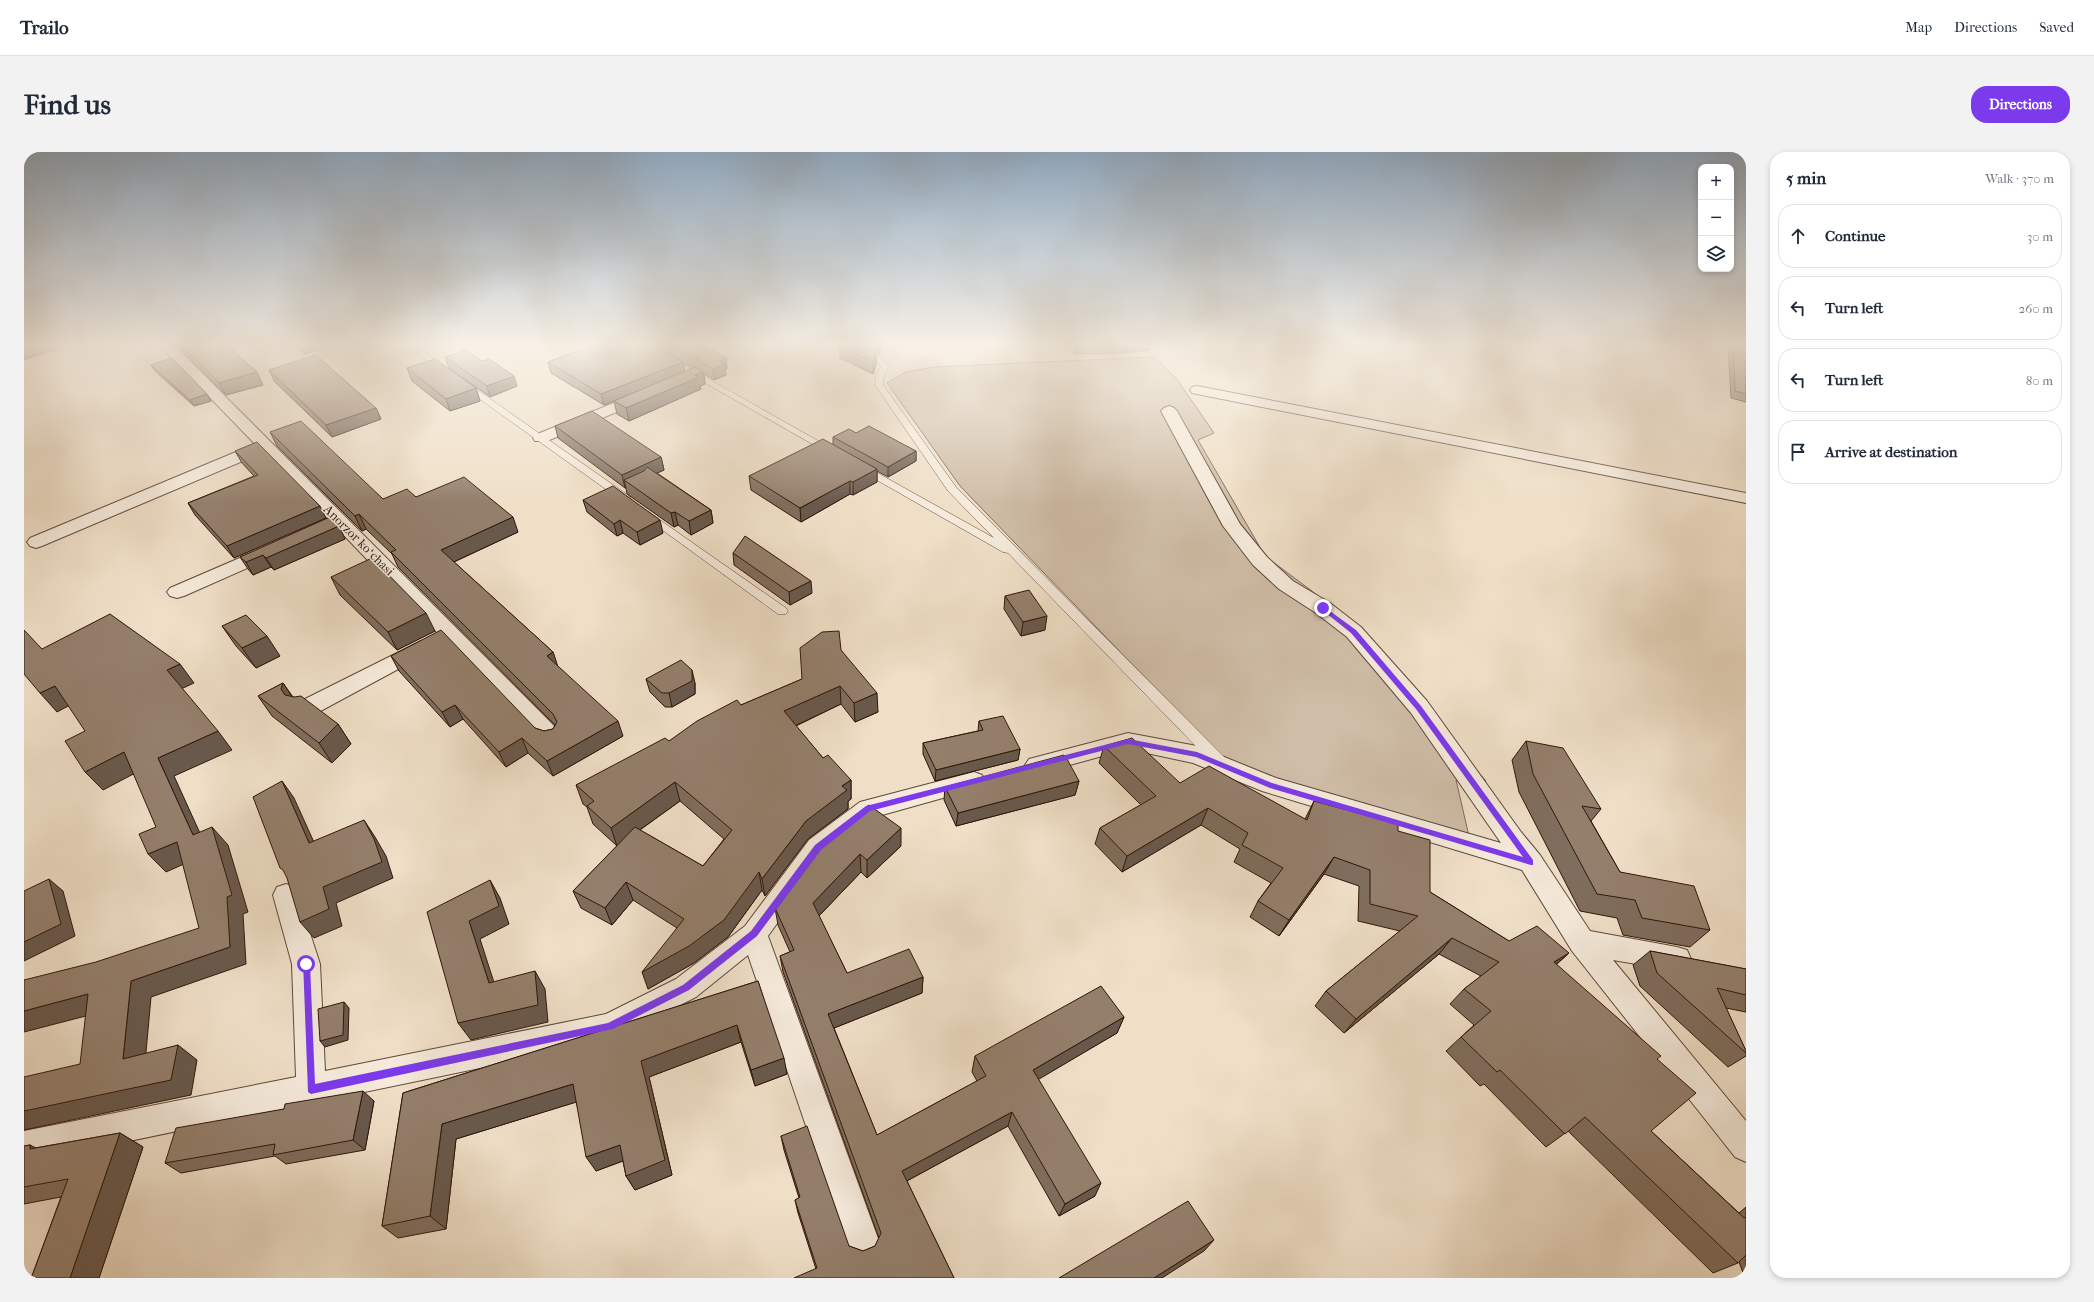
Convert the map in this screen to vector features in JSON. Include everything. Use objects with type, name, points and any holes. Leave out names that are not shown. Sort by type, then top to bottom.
[{"type":"street","name":"Anorzor koʻchasi","points":[[218,399],[265,446],[333,523],[450,633],[550,736]]},
{"type":"street","points":[[541,438],[635,399]]},
{"type":"street","points":[[1240,399],[1746,498]]},
{"type":"street","points":[[1169,411],[1232,526],[1260,561],[1286,585],[1323,608],[1354,632],[1419,707],[1531,862],[1582,942],[1746,1146]]},
{"type":"street","points":[[36,542],[265,446]]},
{"type":"street","points":[[177,592],[290,542]]},
{"type":"street","points":[[307,708],[450,633]]},
{"type":"street","points":[[24,1147],[610,1027],[686,988],[754,934],[818,847],[868,808],[1128,741],[1197,755],[1270,785],[1531,862]]},
{"type":"street","points":[[286,895],[306,964],[311,1089]]},
{"type":"street","points":[[754,934],[863,1244]]},
{"type":"street","points":[[1582,942],[1699,963]]},
{"type":"lane","points":[[485,399],[782,611]]},
{"type":"lane","points":[[739,399],[841,456]]},
{"type":"lane","points":[[889,399],[948,482],[1225,766]]},
{"type":"lane","points":[[855,464],[1021,558]]},
{"type":"shaded area","points":[[898,399],[1190,399],[1214,433],[1198,440],[1265,556],[1340,612],[1486,781],[1456,780],[1471,845],[1239,775],[960,486]]},
{"type":"building","points":[[299,399],[365,399],[376,408],[326,425]]},
{"type":"building","points":[[620,399],[648,399],[626,408],[614,401]]},
{"type":"building","points":[[592,411],[661,457],[622,475],[555,426]]},
{"type":"building","points":[[301,421],[383,499],[407,489],[416,497],[464,477],[513,517],[441,550],[553,652],[547,656],[618,721],[547,761],[522,738],[499,752],[455,705],[442,712],[391,656],[441,630],[535,728],[544,731],[553,729],[557,722],[553,714],[391,552],[396,550],[359,514],[355,516],[270,432]]},
{"type":"building","points":[[869,426],[916,451],[888,467],[833,437],[849,429],[856,433]]},
{"type":"building","points":[[823,439],[877,469],[853,482],[850,481],[800,508],[749,476]]},
{"type":"building","points":[[257,442],[320,506],[227,546],[188,503],[258,475],[235,451]]},
{"type":"building","points":[[647,467],[711,510],[689,521],[675,512],[671,513],[624,480],[644,471]]},
{"type":"building","points":[[613,486],[660,520],[637,532],[620,520],[614,524],[583,500]]},
{"type":"building","points":[[330,517],[339,526],[266,558],[263,555],[246,562],[240,557]]},
{"type":"building","points":[[745,536],[811,581],[789,592],[733,553]]},
{"type":"building","points":[[372,558],[426,613],[388,632],[331,577]]},
{"type":"building","points":[[1029,590],[1047,616],[1023,622],[1005,596]]},
{"type":"building","points":[[110,614],[180,664],[167,670],[218,731],[158,758],[193,835],[212,827],[232,895],[227,897],[230,947],[131,981],[123,1059],[178,1045],[171,1080],[24,1111],[24,1077],[80,1064],[88,994],[24,1011],[24,980],[96,962],[199,928],[177,842],[148,854],[139,834],[156,827],[124,752],[85,772],[65,741],[85,731],[55,686],[40,693],[24,674],[24,630],[42,649]]},
{"type":"building","points":[[246,615],[267,636],[242,648],[222,626]]},
{"type":"building","points":[[839,631],[841,650],[877,693],[854,703],[840,686],[784,711],[823,758],[828,755],[851,780],[842,786],[847,790],[806,821],[762,879],[759,872],[724,920],[689,946],[642,972],[684,919],[626,882],[605,908],[573,891],[635,827],[703,866],[732,830],[675,782],[611,828],[587,806],[594,801],[576,785],[665,738],[669,741],[697,721],[737,700],[741,705],[802,679],[800,648],[822,632]]},
{"type":"building","points":[[681,660],[692,670],[692,681],[669,693],[662,693],[646,679]]},
{"type":"building","points":[[283,683],[281,689],[285,695],[294,697],[301,696],[338,724],[319,743],[258,696]]},
{"type":"building","points":[[1003,716],[1020,749],[936,770],[923,743],[983,730],[979,721]]},
{"type":"building","points":[[1132,738],[1180,783],[1209,766],[1307,820],[1314,801],[1398,824],[1398,831],[1430,840],[1430,892],[1509,941],[1537,926],[1569,953],[1554,962],[1661,1056],[1657,1059],[1696,1093],[1651,1131],[1744,1218],[1746,1217],[1746,1255],[1738,1263],[1585,1117],[1565,1134],[1500,1070],[1497,1072],[1461,1037],[1491,1011],[1464,989],[1499,962],[1452,938],[1356,1019],[1326,991],[1418,916],[1370,904],[1370,870],[1334,857],[1289,920],[1258,901],[1283,868],[1242,845],[1248,833],[1208,808],[1127,856],[1100,828],[1156,796],[1104,746]]},
{"type":"building","points":[[1526,741],[1563,748],[1601,809],[1582,806],[1620,872],[1694,886],[1710,930],[1642,918],[1635,900],[1597,894],[1533,774]]},
{"type":"building","points":[[1064,755],[1079,781],[958,813],[945,787]]},
{"type":"building","points":[[282,781],[309,843],[364,820],[374,839],[382,862],[323,887],[329,909],[300,922],[287,878],[283,870],[280,868],[253,797]]},
{"type":"building","points":[[869,805],[901,828],[867,860],[860,854],[813,903],[847,973],[909,949],[923,977],[828,1014],[877,1135],[986,1076],[975,1056],[1101,986],[1124,1017],[1033,1070],[1101,1183],[1065,1204],[1012,1112],[902,1171],[954,1278],[794,1278],[817,1268],[795,1200],[800,1197],[781,1136],[807,1126],[849,1246],[863,1251],[875,1246],[881,1233],[780,956],[794,950],[775,908],[827,837]]},
{"type":"building","points":[[49,879],[61,924],[24,942],[24,891]]},
{"type":"building","points":[[490,880],[499,906],[469,921],[489,983],[535,971],[538,1005],[458,1023],[427,912]]},
{"type":"building","points":[[1650,951],[1746,969],[1746,995],[1717,988],[1746,1053],[1657,973]]},
{"type":"building","points":[[758,981],[784,1058],[751,1070],[737,1025],[641,1061],[665,1160],[626,1176],[620,1145],[586,1157],[573,1084],[442,1124],[430,1216],[382,1226],[403,1093]]},
{"type":"building","points":[[344,1002],[343,1035],[320,1041],[318,1009]]},
{"type":"building","points":[[363,1091],[353,1140],[273,1155],[275,1144],[165,1163],[176,1128],[284,1109],[285,1104]]},
{"type":"building","points":[[120,1133],[70,1278],[24,1278],[32,1276],[68,1179],[24,1187],[24,1146],[30,1145],[30,1149]]},
{"type":"building","points":[[1188,1201],[1214,1240],[1154,1278],[1059,1278]]},
{"type":"route","points":[[306,964],[311,1089],[610,1027],[686,988],[754,934],[818,847],[868,808],[1128,741],[1197,755],[1270,785],[1531,862],[1512,839],[1419,707],[1354,632],[1323,608]]}]
